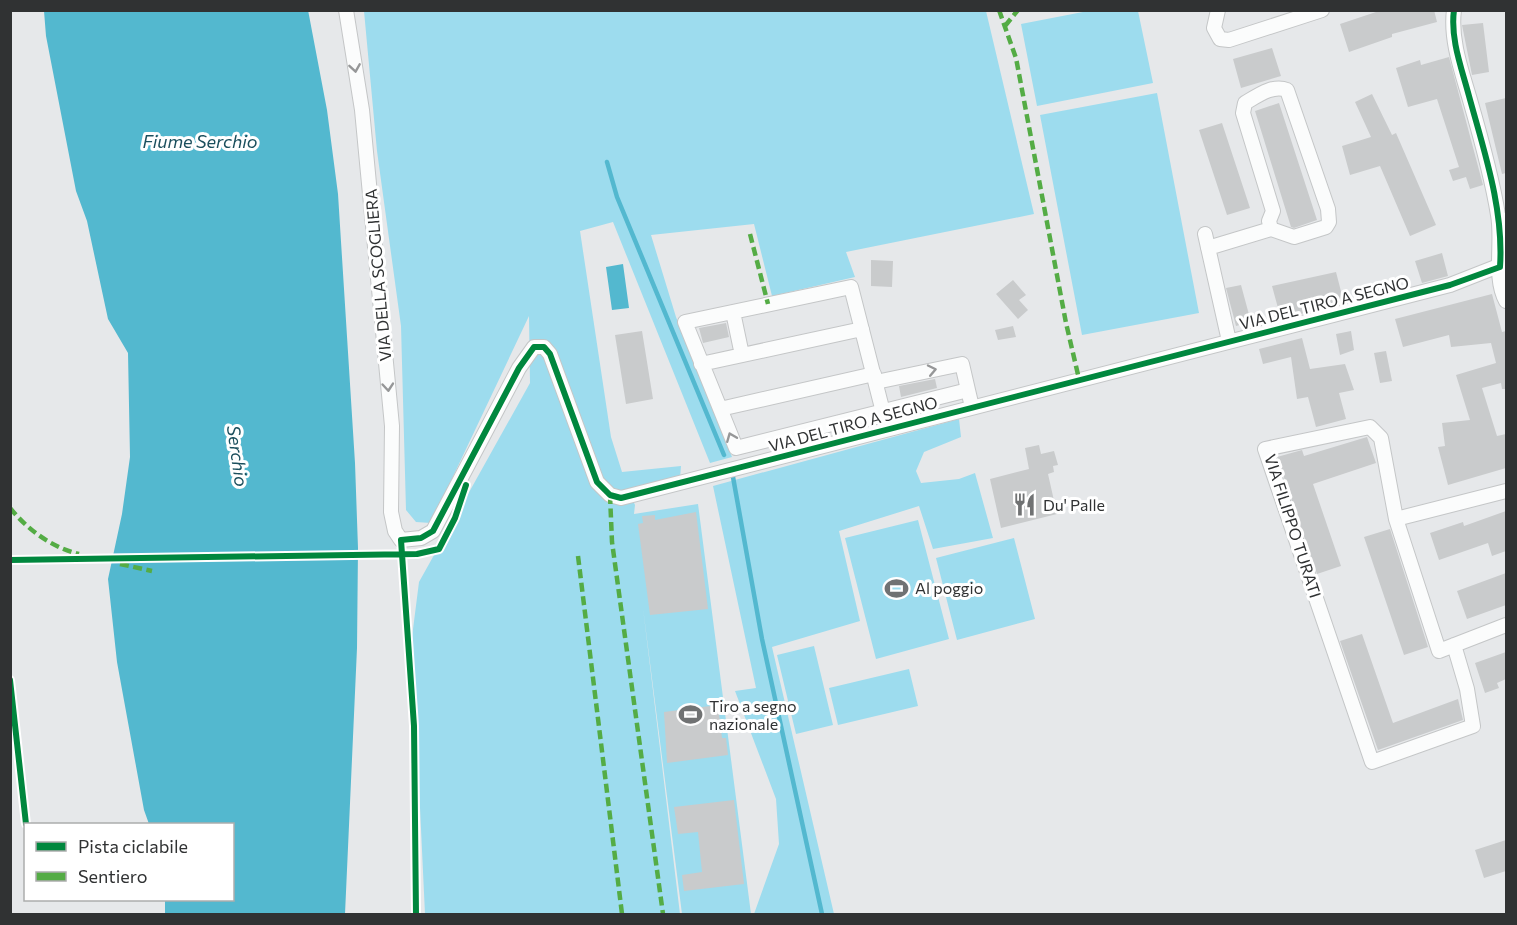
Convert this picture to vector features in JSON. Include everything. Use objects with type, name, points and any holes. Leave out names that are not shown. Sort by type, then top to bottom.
[{"type":"street","name":"VIA DELLA SCOGLIERA","points":[[346,10],[362,110],[389,390],[392,426],[391,512],[395,531],[401,540]]},
{"type":"street","points":[[1218,10],[1214,28],[1220,39],[1229,40],[1322,10]]},
{"type":"street","points":[[1454,10],[1452,23],[1459,58],[1498,213],[1503,265],[1500,280],[1506,301]]},
{"type":"street","points":[[1229,341],[1206,241],[1271,228],[1294,237],[1326,227],[1329,222],[1328,209],[1295,112],[1287,90],[1283,88],[1269,90],[1245,103],[1243,112],[1273,212],[1269,221],[1271,228]]},
{"type":"street","name":"VIA DEL TIRO A SEGNO","points":[[401,540],[421,538],[433,531],[519,368],[534,347],[544,347],[550,354],[597,482],[610,495],[621,498],[1450,285],[1503,265]]},
{"type":"street","points":[[883,412],[851,287],[684,322],[736,448],[883,412],[968,390]]},
{"type":"street","points":[[733,312],[742,355]]},
{"type":"street","points":[[701,364],[862,330]]},
{"type":"street","points":[[720,409],[875,378],[962,364],[972,407]]},
{"type":"street","name":"VIA FILIPPO TURATI","points":[[1370,427],[1381,438],[1396,519],[1438,651],[1454,645],[1467,690],[1473,726],[1372,762],[1265,449],[1370,427]]},
{"type":"street","points":[[1396,519],[1506,490]]},
{"type":"street","points":[[1454,645],[1506,625]]},
{"type":"shaded area","points":[[364,11],[986,11],[1034,214],[846,252],[855,277],[772,296],[754,224],[651,235],[676,317],[732,457],[710,463],[613,222],[580,231],[611,437],[622,472],[681,466],[680,478],[628,490],[635,505],[634,514],[698,504],[751,914],[682,914],[643,608],[680,914],[425,914],[412,637],[419,582],[530,383],[529,316],[431,523],[416,522],[406,510],[401,326],[377,151]]},
{"type":"shaded area","points":[[1088,11],[1138,11],[1153,83],[1037,106],[1021,24]]},
{"type":"shaded area","points":[[1157,93],[1199,313],[1082,335],[1040,115]]},
{"type":"shaded area","points":[[959,419],[961,437],[924,452],[916,471],[921,483],[959,479],[975,473],[993,538],[933,549],[919,506],[839,531],[860,621],[772,647],[834,914],[754,914],[779,844],[776,799],[735,691],[756,688],[713,486]]},
{"type":"shaded area","points":[[918,520],[949,639],[876,659],[845,538]]},
{"type":"shaded area","points":[[1014,538],[1035,619],[957,640],[936,558]]},
{"type":"shaded area","points":[[814,646],[833,725],[796,734],[777,655]]},
{"type":"shaded area","points":[[909,669],[918,706],[838,725],[829,688]]},
{"type":"water","name":"Fiume Serchio","points":[[308,10],[327,110],[338,194],[355,463],[358,548],[357,648],[345,914],[165,914],[165,901],[234,901],[234,823],[149,823],[144,810],[117,662],[108,579],[122,514],[130,457],[128,353],[108,319],[87,221],[76,191],[46,36],[44,11]]},
{"type":"water","points":[[623,264],[629,308],[612,310],[606,267]]},
{"type":"building","points":[[1382,10],[1434,10],[1437,22],[1392,34],[1392,37],[1349,52],[1340,24]]},
{"type":"building","points":[[1483,23],[1489,72],[1472,75],[1462,25]]},
{"type":"building","points":[[1272,48],[1281,76],[1241,88],[1233,59]]},
{"type":"building","points":[[1449,57],[1483,185],[1470,189],[1466,177],[1453,181],[1449,170],[1459,167],[1437,99],[1408,107],[1396,68],[1420,60],[1421,65]]},
{"type":"building","points":[[1372,94],[1392,135],[1396,133],[1436,225],[1410,236],[1380,166],[1350,175],[1342,146],[1371,137],[1355,102]]},
{"type":"building","points":[[1506,98],[1506,173],[1502,174],[1485,103]]},
{"type":"building","points":[[1279,103],[1317,220],[1294,228],[1291,227],[1255,111]]},
{"type":"building","points":[[1222,123],[1250,208],[1227,215],[1199,130]]},
{"type":"building","points":[[1442,253],[1448,276],[1422,283],[1415,261]]},
{"type":"building","points":[[871,260],[893,261],[892,287],[871,286]]},
{"type":"building","points":[[1336,272],[1344,303],[1281,319],[1272,286]]},
{"type":"building","points":[[1013,280],[1026,295],[1019,300],[1028,310],[1018,319],[996,294]]},
{"type":"building","points":[[1241,285],[1251,322],[1236,326],[1226,288]]},
{"type":"building","points":[[1492,294],[1502,332],[1506,331],[1506,389],[1502,389],[1501,383],[1482,388],[1497,436],[1506,434],[1506,468],[1448,485],[1438,447],[1445,446],[1442,423],[1470,420],[1456,375],[1496,363],[1491,343],[1451,347],[1449,335],[1403,347],[1395,319]]},
{"type":"building","points":[[726,323],[729,337],[703,343],[699,328]]},
{"type":"building","points":[[1013,326],[1016,337],[998,340],[995,330]]},
{"type":"building","points":[[642,331],[653,399],[626,404],[615,335]]},
{"type":"building","points":[[1351,331],[1354,350],[1340,355],[1336,334]]},
{"type":"building","points":[[1302,338],[1310,369],[1345,364],[1354,390],[1339,393],[1346,419],[1316,427],[1308,397],[1297,399],[1291,357],[1263,364],[1259,349]]},
{"type":"building","points":[[1386,351],[1392,381],[1380,383],[1374,353]]},
{"type":"building","points":[[935,379],[937,388],[901,397],[899,386]]},
{"type":"building","points":[[1367,437],[1376,463],[1313,484],[1341,566],[1317,574],[1277,457],[1302,450],[1304,456]]},
{"type":"building","name":"Du' Palle","points":[[1039,445],[1041,454],[1054,451],[1058,465],[1053,466],[1054,472],[1048,474],[1057,514],[1001,528],[990,479],[1029,469],[1025,448]]},
{"type":"building","points":[[1506,511],[1506,551],[1492,556],[1488,543],[1439,560],[1430,533],[1463,522],[1464,526]]},
{"type":"building","points":[[696,512],[708,609],[650,615],[638,524],[643,523],[642,516],[655,515],[655,520]]},
{"type":"building","points":[[1390,529],[1428,647],[1404,655],[1364,537]]},
{"type":"building","points":[[1506,573],[1506,605],[1467,619],[1457,591]]},
{"type":"building","points":[[1362,634],[1393,723],[1458,699],[1463,720],[1378,750],[1340,641]]},
{"type":"building","points":[[1506,652],[1506,679],[1497,683],[1499,688],[1485,693],[1475,663]]},
{"type":"building","points":[[718,705],[722,738],[726,738],[728,755],[667,763],[664,712]]},
{"type":"building","points":[[734,800],[744,884],[684,891],[682,875],[702,872],[698,832],[678,834],[674,807]]},
{"type":"building","points":[[1506,840],[1506,871],[1484,878],[1475,850]]},
{"type":"waterway","points":[[607,162],[617,197],[724,455]]},
{"type":"waterway","points":[[733,477],[762,639],[822,914]]},
{"type":"marked path","points":[[999,10],[1016,58],[1066,323],[1079,379]]},
{"type":"marked path","points":[[1005,26],[1018,10]]},
{"type":"marked path","points":[[750,234],[768,304]]},
{"type":"marked path","points":[[610,495],[612,542],[663,914]]},
{"type":"marked path","points":[[10,508],[41,537],[79,554]]},
{"type":"marked path","points":[[578,556],[622,914]]},
{"type":"marked path","points":[[120,564],[152,571]]},
{"type":"cycle path","points":[[416,914],[414,726],[401,540],[421,538],[433,531],[519,368],[534,347],[544,347],[550,354],[597,482],[610,495],[621,498],[1450,285],[1500,267],[1496,202],[1457,54],[1454,10]]},
{"type":"cycle path","points":[[10,560],[417,554],[439,549],[455,518],[466,485]]},
{"type":"cycle path","points":[[10,680],[26,823]]},
{"type":"place","name":"Du' Palle","points":[[1025,505]]},
{"type":"place","name":"Al poggio","points":[[897,588]]},
{"type":"place","name":"Tiro a segno nazionale","points":[[691,715]]},
{"type":"water label","name":"Serchio","points":[[237,456]]}]
